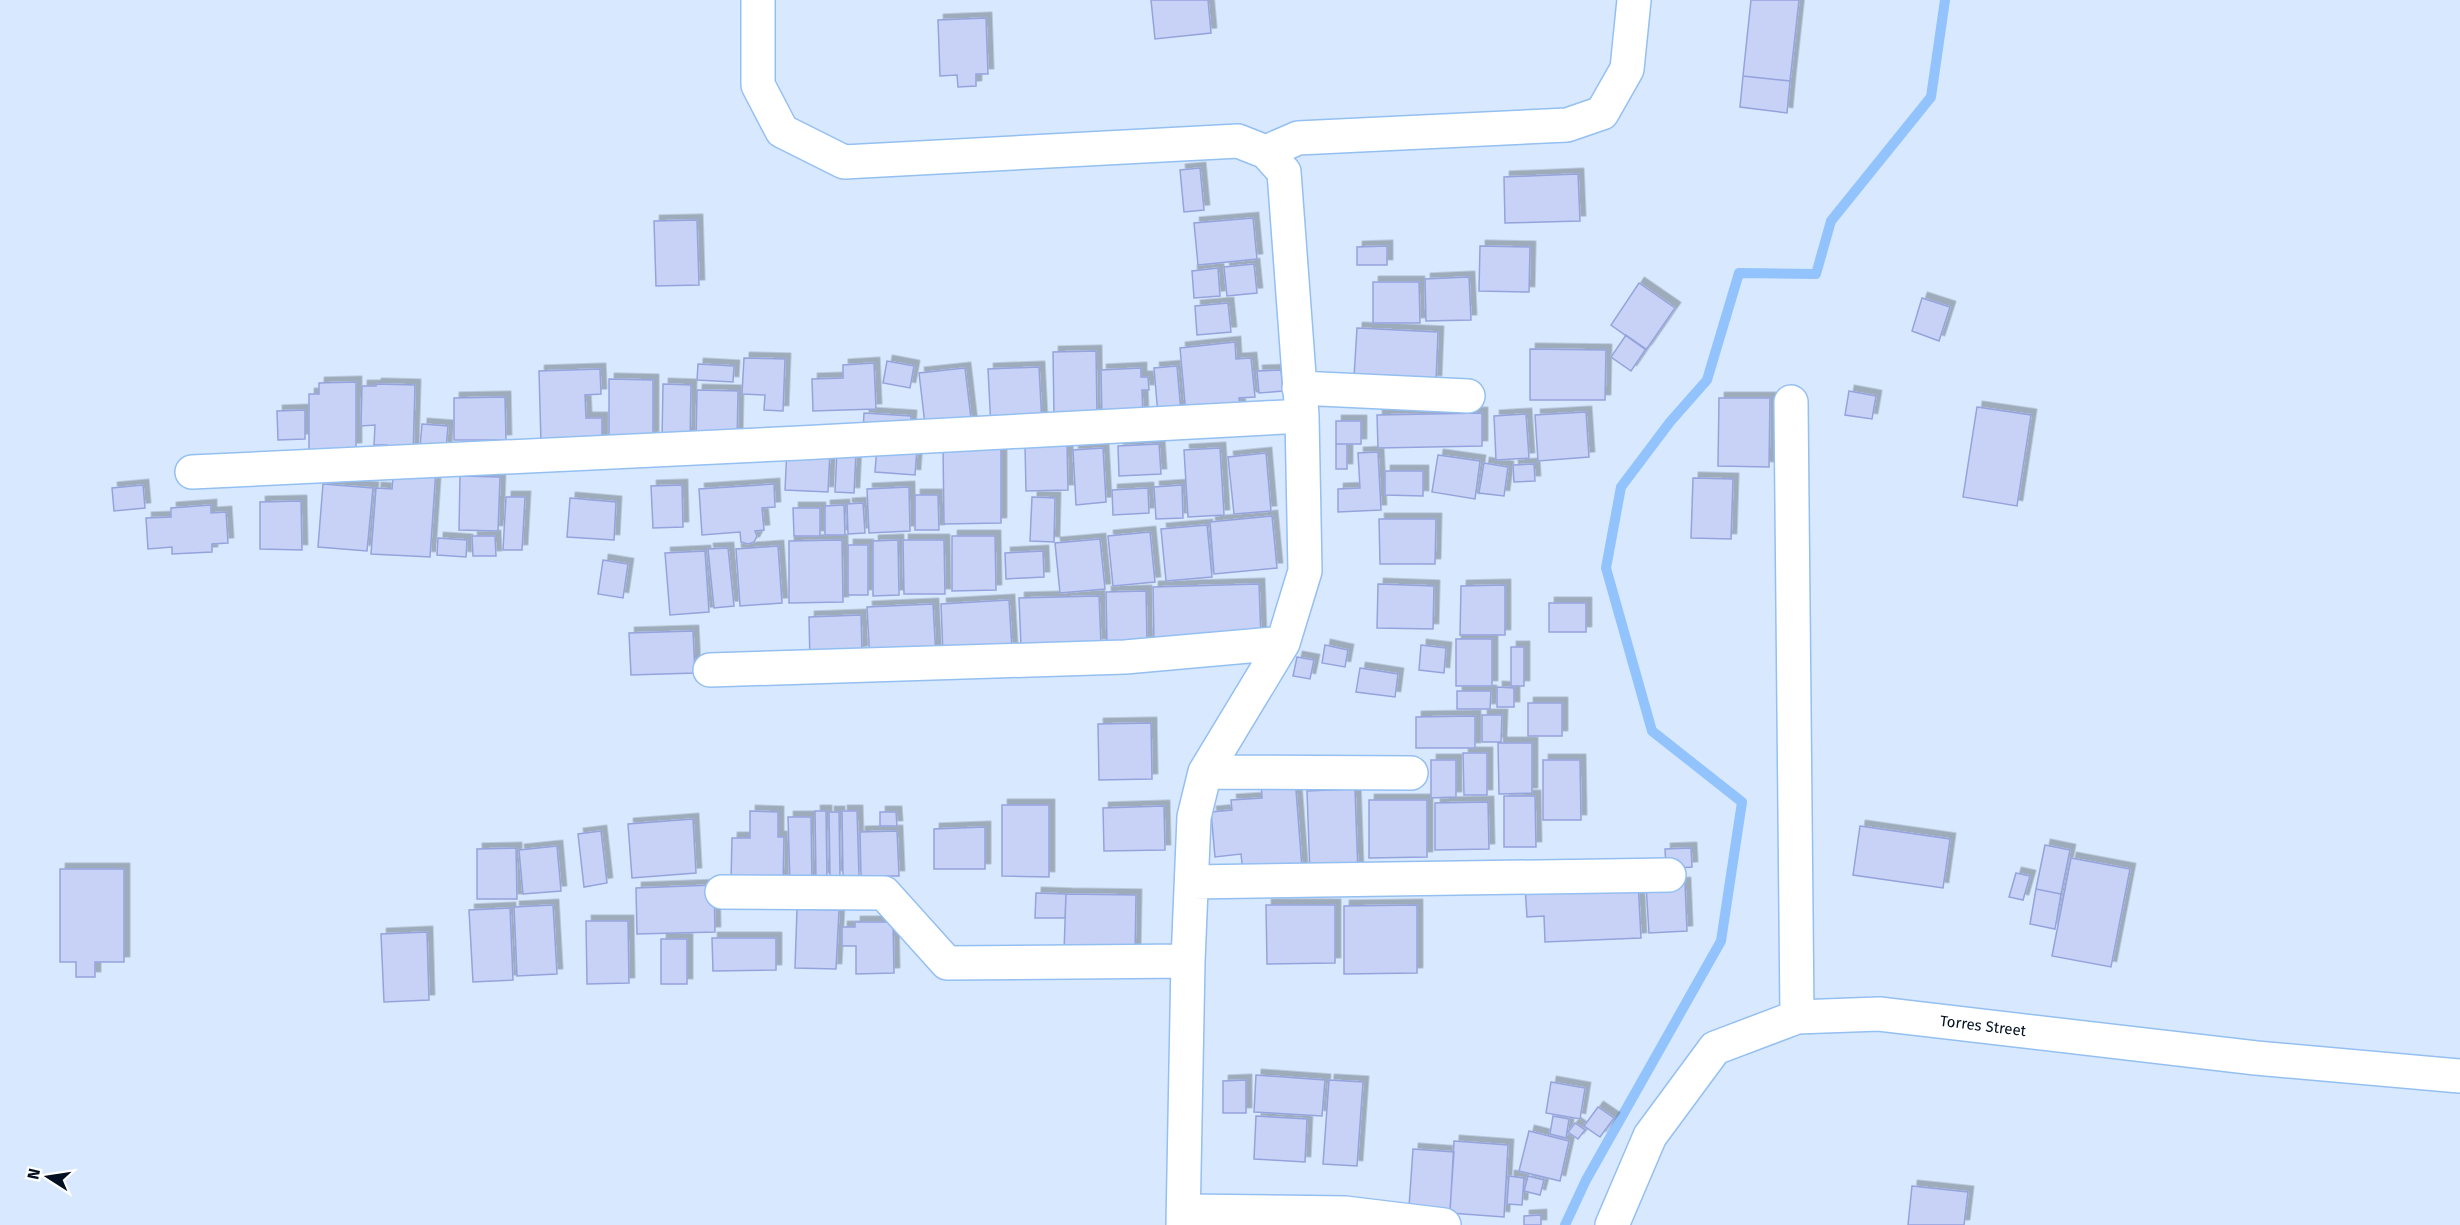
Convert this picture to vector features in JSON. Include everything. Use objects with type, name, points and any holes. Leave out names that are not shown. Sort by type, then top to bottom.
[{"type":"street","points":[[758,0],[758,85],[782,131],[844,162],[1238,141],[1266,152],[1284,172],[1300,402],[1305,571],[1283,643],[1205,772],[1194,817],[1188,961],[1184,1218],[1344,1213],[1444,1225]]},
{"type":"street","points":[[1266,152],[1298,138],[1567,125],[1602,113],[1627,69],[1634,0]]},
{"type":"street","points":[[192,472],[800,444],[1300,402],[1468,396]]},
{"type":"street","points":[[1791,402],[1797,1017]]},
{"type":"street","points":[[710,670],[1125,657],[1283,643]]},
{"type":"street","points":[[1205,772],[1412,772]]},
{"type":"street","points":[[1192,882],[1669,875]]},
{"type":"street","points":[[722,892],[884,893],[947,963],[1188,961]]},
{"type":"street","name":"Torres Street","points":[[1612,1225],[1650,1136],[1715,1048],[1797,1017],[1879,1014],[2256,1058],[2460,1076]]},
{"type":"building","points":[[1151,0],[1208,0],[1211,33],[1155,39]]},
{"type":"building","points":[[1751,0],[1799,0],[1790,81],[1743,76]]},
{"type":"building","points":[[986,18],[988,74],[976,74],[976,86],[958,87],[957,75],[940,76],[938,20]]},
{"type":"building","points":[[1743,76],[1790,81],[1787,113],[1740,107]]},
{"type":"building","points":[[1200,168],[1204,210],[1184,212],[1180,170]]},
{"type":"building","points":[[1578,174],[1580,221],[1505,223],[1504,177]]},
{"type":"building","points":[[1253,218],[1257,259],[1198,265],[1194,223]]},
{"type":"building","points":[[697,220],[699,285],[656,286],[654,221]]},
{"type":"building","points":[[1387,246],[1387,265],[1357,265],[1357,247]]},
{"type":"building","points":[[1480,246],[1530,247],[1529,292],[1479,291]]},
{"type":"building","points":[[1254,264],[1257,293],[1227,296],[1224,267]]},
{"type":"building","points":[[1218,268],[1220,296],[1194,298],[1192,271]]},
{"type":"building","points":[[1469,277],[1471,320],[1426,321],[1425,279]]},
{"type":"building","points":[[1373,282],[1419,282],[1420,323],[1373,323]]},
{"type":"building","points":[[1639,283],[1675,308],[1646,350],[1611,325]]},
{"type":"building","points":[[1922,298],[1950,307],[1939,341],[1912,331]]},
{"type":"building","points":[[1228,303],[1231,332],[1197,335],[1195,306]]},
{"type":"building","points":[[1357,328],[1438,332],[1436,381],[1354,377]]},
{"type":"building","points":[[1626,335],[1646,349],[1631,371],[1611,357]]},
{"type":"building","points":[[1235,342],[1236,359],[1251,358],[1255,397],[1239,398],[1240,408],[1186,414],[1180,348]]},
{"type":"building","points":[[1530,349],[1606,350],[1605,400],[1530,400]]},
{"type":"building","points":[[1096,351],[1097,414],[1054,415],[1053,352]]},
{"type":"building","points":[[744,358],[785,359],[783,411],[764,410],[765,395],[742,394]]},
{"type":"building","points":[[887,361],[914,366],[910,388],[883,383]]},
{"type":"building","points":[[874,363],[876,409],[813,411],[812,379],[843,378],[843,365]]},
{"type":"building","points":[[698,364],[734,366],[733,382],[697,380]]},
{"type":"building","points":[[1177,366],[1181,413],[1158,415],[1154,368]]},
{"type":"building","points":[[1039,367],[1042,425],[991,428],[988,369]]},
{"type":"building","points":[[965,368],[972,427],[926,433],[919,373]]},
{"type":"building","points":[[1141,368],[1141,377],[1148,377],[1149,390],[1142,390],[1143,417],[1102,418],[1101,370]]},
{"type":"building","points":[[600,369],[601,394],[585,395],[586,418],[602,418],[602,441],[541,443],[539,371]]},
{"type":"building","points":[[1281,370],[1283,391],[1259,393],[1257,371]]},
{"type":"building","points":[[609,379],[653,380],[653,437],[609,437]]},
{"type":"building","points":[[356,382],[356,448],[309,450],[309,394],[319,394],[319,383]]},
{"type":"building","points":[[376,384],[415,385],[413,455],[387,454],[387,445],[374,445],[375,425],[361,426],[362,386],[376,386]]},
{"type":"building","points":[[663,384],[691,385],[690,442],[662,442]]},
{"type":"building","points":[[697,390],[738,391],[737,443],[696,442]]},
{"type":"building","points":[[1849,391],[1876,396],[1872,419],[1845,415]]},
{"type":"building","points":[[505,397],[506,440],[454,440],[454,398]]},
{"type":"building","points":[[1719,398],[1770,398],[1769,467],[1718,466]]},
{"type":"building","points":[[1977,407],[2031,415],[2017,506],[1963,497]]},
{"type":"building","points":[[305,410],[305,439],[278,440],[277,411]]},
{"type":"building","points":[[1586,412],[1589,457],[1538,461],[1535,415]]},
{"type":"building","points":[[864,413],[911,416],[910,436],[863,433]]},
{"type":"building","points":[[1482,413],[1482,446],[1378,448],[1377,415]]},
{"type":"building","points":[[1526,414],[1529,458],[1496,460],[1494,416]]},
{"type":"building","points":[[1336,421],[1361,421],[1361,444],[1336,444]]},
{"type":"building","points":[[422,424],[448,426],[446,449],[420,447]]},
{"type":"building","points":[[1067,444],[1068,490],[1026,491],[1025,445]]},
{"type":"building","points":[[1159,444],[1161,474],[1119,476],[1118,446]]},
{"type":"building","points":[[1336,444],[1347,444],[1347,469],[1336,469]]},
{"type":"building","points":[[877,446],[917,448],[915,475],[875,472]]},
{"type":"building","points":[[943,447],[1001,447],[1001,523],[944,524]]},
{"type":"building","points":[[787,448],[830,450],[828,492],[785,490]]},
{"type":"building","points":[[1103,448],[1106,502],[1076,505],[1073,450]]},
{"type":"building","points":[[1220,448],[1224,515],[1188,517],[1184,450]]},
{"type":"building","points":[[837,451],[856,452],[854,493],[835,492]]},
{"type":"building","points":[[1378,452],[1381,510],[1338,512],[1338,489],[1360,488],[1358,453]]},
{"type":"building","points":[[1266,453],[1271,511],[1234,514],[1228,457]]},
{"type":"building","points":[[1438,455],[1480,461],[1475,499],[1432,492]]},
{"type":"building","points":[[1484,463],[1508,467],[1504,496],[1479,493]]},
{"type":"building","points":[[1534,464],[1535,481],[1514,482],[1513,465]]},
{"type":"building","points":[[394,467],[436,469],[430,557],[371,554],[376,488],[392,489]]},
{"type":"building","points":[[1385,471],[1423,471],[1423,496],[1385,495]]},
{"type":"building","points":[[460,476],[500,477],[498,531],[459,530]]},
{"type":"building","points":[[1693,478],[1733,479],[1731,539],[1691,538]]},
{"type":"building","points":[[323,484],[373,488],[367,551],[318,547]]},
{"type":"building","points":[[774,484],[775,507],[762,508],[764,530],[755,531],[757,536],[754,542],[748,544],[741,542],[740,532],[702,535],[699,489]]},
{"type":"building","points":[[143,485],[145,508],[114,511],[112,488]]},
{"type":"building","points":[[682,485],[683,527],[653,528],[651,486]]},
{"type":"building","points":[[1182,485],[1183,518],[1156,519],[1154,487]]},
{"type":"building","points":[[909,487],[910,531],[869,533],[867,489]]},
{"type":"building","points":[[1148,488],[1149,513],[1113,515],[1112,490]]},
{"type":"building","points":[[915,495],[938,495],[939,530],[915,530]]},
{"type":"building","points":[[506,497],[525,497],[522,550],[503,550]]},
{"type":"building","points":[[1032,497],[1055,498],[1054,542],[1030,541]]},
{"type":"building","points":[[570,498],[616,502],[614,540],[567,537]]},
{"type":"building","points":[[301,501],[302,550],[260,549],[260,502]]},
{"type":"building","points":[[863,503],[865,533],[848,534],[847,504]]},
{"type":"building","points":[[211,505],[211,513],[226,512],[228,543],[212,544],[212,552],[172,554],[172,547],[148,549],[146,518],[171,517],[171,508]]},
{"type":"building","points":[[844,505],[845,535],[825,535],[825,506]]},
{"type":"building","points":[[793,508],[820,508],[820,536],[794,536]]},
{"type":"building","points":[[1272,516],[1277,568],[1214,574],[1210,522]]},
{"type":"building","points":[[1379,519],[1436,519],[1435,564],[1380,564]]},
{"type":"building","points":[[1207,525],[1212,577],[1166,581],[1161,529]]},
{"type":"building","points":[[1150,532],[1155,582],[1113,586],[1108,536]]},
{"type":"building","points":[[472,536],[495,536],[496,556],[473,556]]},
{"type":"building","points":[[952,536],[995,536],[996,590],[952,591]]},
{"type":"building","points":[[438,538],[467,540],[466,557],[437,555]]},
{"type":"building","points":[[1100,539],[1105,589],[1060,593],[1055,543]]},
{"type":"building","points":[[842,540],[843,602],[789,603],[789,541]]},
{"type":"building","points":[[898,540],[899,595],[873,596],[873,541]]},
{"type":"building","points":[[903,540],[944,540],[945,594],[904,594]]},
{"type":"building","points":[[848,545],[868,545],[868,595],[848,595]]},
{"type":"building","points":[[778,546],[782,603],[740,606],[736,549]]},
{"type":"building","points":[[728,548],[734,606],[714,608],[708,549]]},
{"type":"building","points":[[705,551],[709,612],[670,615],[665,553]]},
{"type":"building","points":[[1043,551],[1044,577],[1006,579],[1005,553]]},
{"type":"building","points":[[603,560],[628,564],[623,598],[598,594]]},
{"type":"building","points":[[1259,584],[1261,639],[1154,642],[1153,587]]},
{"type":"building","points":[[1378,584],[1434,586],[1433,629],[1377,628]]},
{"type":"building","points":[[1505,585],[1505,635],[1460,635],[1461,586]]},
{"type":"building","points":[[1146,591],[1147,642],[1107,643],[1106,592]]},
{"type":"building","points":[[1099,596],[1101,644],[1021,646],[1019,598]]},
{"type":"building","points":[[1009,600],[1012,650],[943,654],[941,604]]},
{"type":"building","points":[[1549,603],[1586,603],[1586,632],[1549,632]]},
{"type":"building","points":[[933,604],[936,658],[870,661],[867,607]]},
{"type":"building","points":[[861,615],[862,651],[810,663],[809,617]]},
{"type":"building","points":[[693,631],[695,673],[631,675],[629,633]]},
{"type":"building","points":[[1456,639],[1492,639],[1492,686],[1456,686]]},
{"type":"building","points":[[1325,645],[1348,650],[1345,667],[1322,663]]},
{"type":"building","points":[[1421,645],[1446,648],[1444,673],[1419,670]]},
{"type":"building","points":[[1511,647],[1524,647],[1524,686],[1511,686]]},
{"type":"building","points":[[1297,657],[1314,660],[1310,679],[1293,676]]},
{"type":"building","points":[[1360,668],[1398,674],[1395,697],[1356,692]]},
{"type":"building","points":[[1497,687],[1514,688],[1514,707],[1497,707]]},
{"type":"building","points":[[1457,691],[1491,691],[1490,709],[1457,709]]},
{"type":"building","points":[[1528,703],[1562,703],[1562,736],[1528,736]]},
{"type":"building","points":[[1482,715],[1502,715],[1501,742],[1482,742]]},
{"type":"building","points":[[1475,716],[1475,748],[1416,748],[1416,717]]},
{"type":"building","points":[[1151,723],[1152,779],[1099,780],[1098,724]]},
{"type":"building","points":[[1498,743],[1532,743],[1532,793],[1499,794]]},
{"type":"building","points":[[1463,753],[1487,753],[1487,795],[1464,795]]},
{"type":"building","points":[[1431,760],[1456,760],[1456,797],[1431,798]]},
{"type":"building","points":[[1543,760],[1580,760],[1581,820],[1543,820]]},
{"type":"building","points":[[1295,777],[1302,868],[1243,873],[1241,854],[1215,857],[1211,812],[1232,810],[1231,800],[1262,798],[1261,779]]},
{"type":"building","points":[[1355,789],[1358,874],[1310,875],[1307,791]]},
{"type":"building","points":[[1504,796],[1535,796],[1536,847],[1504,847]]},
{"type":"building","points":[[1369,800],[1427,800],[1427,857],[1369,858]]},
{"type":"building","points":[[1488,802],[1489,849],[1435,850],[1435,803]]},
{"type":"building","points":[[1002,805],[1049,805],[1049,877],[1002,876]]},
{"type":"building","points":[[1164,806],[1165,850],[1104,851],[1103,808]]},
{"type":"building","points":[[750,811],[778,812],[778,837],[784,837],[783,882],[731,881],[732,838],[750,838]]},
{"type":"building","points":[[815,811],[826,811],[827,878],[816,878]]},
{"type":"building","points":[[842,811],[857,811],[859,876],[843,877]]},
{"type":"building","points":[[829,812],[839,812],[840,876],[830,876]]},
{"type":"building","points":[[880,812],[896,812],[897,826],[880,826]]},
{"type":"building","points":[[788,817],[811,817],[812,882],[790,883]]},
{"type":"building","points":[[693,819],[696,873],[632,878],[628,824]]},
{"type":"building","points":[[1860,826],[1950,839],[1943,888],[1853,875]]},
{"type":"building","points":[[985,827],[985,869],[934,869],[934,829]]},
{"type":"building","points":[[601,831],[607,883],[584,887],[578,834]]},
{"type":"building","points":[[897,831],[899,876],[861,876],[860,832]]},
{"type":"building","points":[[2045,845],[2070,850],[2061,894],[2036,889]]},
{"type":"building","points":[[557,846],[561,891],[523,894],[519,850]]},
{"type":"building","points":[[516,848],[517,899],[477,899],[477,849]]},
{"type":"building","points":[[1691,848],[1692,867],[1666,869],[1665,849]]},
{"type":"building","points":[[2071,858],[2130,869],[2111,967],[2052,956]]},
{"type":"building","points":[[60,869],[124,869],[124,962],[95,962],[95,977],[76,977],[76,962],[60,962]]},
{"type":"building","points":[[2016,873],[2030,876],[2023,900],[2009,897]]},
{"type":"building","points":[[1638,881],[1641,938],[1545,942],[1544,916],[1527,917],[1525,886]]},
{"type":"building","points":[[1685,883],[1687,931],[1649,933],[1646,885]]},
{"type":"building","points":[[714,885],[715,932],[637,934],[636,888]]},
{"type":"building","points":[[2036,889],[2061,894],[2055,929],[2030,924]]},
{"type":"building","points":[[1036,893],[1066,894],[1065,918],[1035,918]]},
{"type":"building","points":[[1066,894],[1136,895],[1135,953],[1064,952]]},
{"type":"building","points":[[553,905],[557,974],[517,976],[514,907]]},
{"type":"building","points":[[1266,905],[1335,905],[1335,963],[1267,964]]},
{"type":"building","points":[[1417,905],[1417,973],[1344,974],[1344,906]]},
{"type":"building","points":[[510,908],[513,980],[473,982],[469,910]]},
{"type":"building","points":[[797,909],[839,910],[836,969],[795,968]]},
{"type":"building","points":[[586,921],[628,921],[629,983],[587,984]]},
{"type":"building","points":[[855,922],[893,922],[894,973],[856,974],[856,946],[842,946],[842,927],[855,927]]},
{"type":"building","points":[[427,932],[429,1000],[384,1002],[381,934]]},
{"type":"building","points":[[712,938],[776,938],[776,970],[713,971]]},
{"type":"building","points":[[661,939],[687,939],[687,984],[661,984]]},
{"type":"building","points":[[1256,1075],[1325,1080],[1322,1116],[1254,1112]]},
{"type":"building","points":[[1246,1080],[1246,1113],[1223,1113],[1223,1081]]},
{"type":"building","points":[[1329,1080],[1363,1082],[1357,1166],[1323,1164]]},
{"type":"building","points":[[1551,1082],[1585,1088],[1580,1119],[1546,1113]]},
{"type":"building","points":[[1598,1107],[1614,1118],[1600,1137],[1584,1126]]},
{"type":"building","points":[[1256,1116],[1307,1119],[1305,1162],[1254,1159]]},
{"type":"building","points":[[1553,1116],[1569,1119],[1566,1138],[1550,1134]]},
{"type":"building","points":[[1575,1123],[1585,1130],[1578,1139],[1568,1132]]},
{"type":"building","points":[[1529,1131],[1569,1141],[1560,1181],[1519,1171]]},
{"type":"building","points":[[1454,1141],[1508,1145],[1504,1217],[1450,1213]]},
{"type":"building","points":[[1413,1149],[1454,1152],[1450,1209],[1409,1207]]},
{"type":"building","points":[[1509,1176],[1524,1178],[1522,1205],[1507,1204]]},
{"type":"building","points":[[1528,1176],[1544,1180],[1540,1195],[1524,1191]]},
{"type":"building","points":[[1912,1186],[1968,1192],[1964,1225],[1908,1225]]},
{"type":"building","points":[[1541,1215],[1541,1225],[1524,1225],[1524,1216]]},
{"type":"waterway","points":[[1565,1225],[1586,1180],[1721,941],[1742,802],[1652,731],[1606,568],[1621,487],[1670,422],[1707,380],[1739,273],[1816,274],[1831,221],[1931,97],[1945,0]]}]
